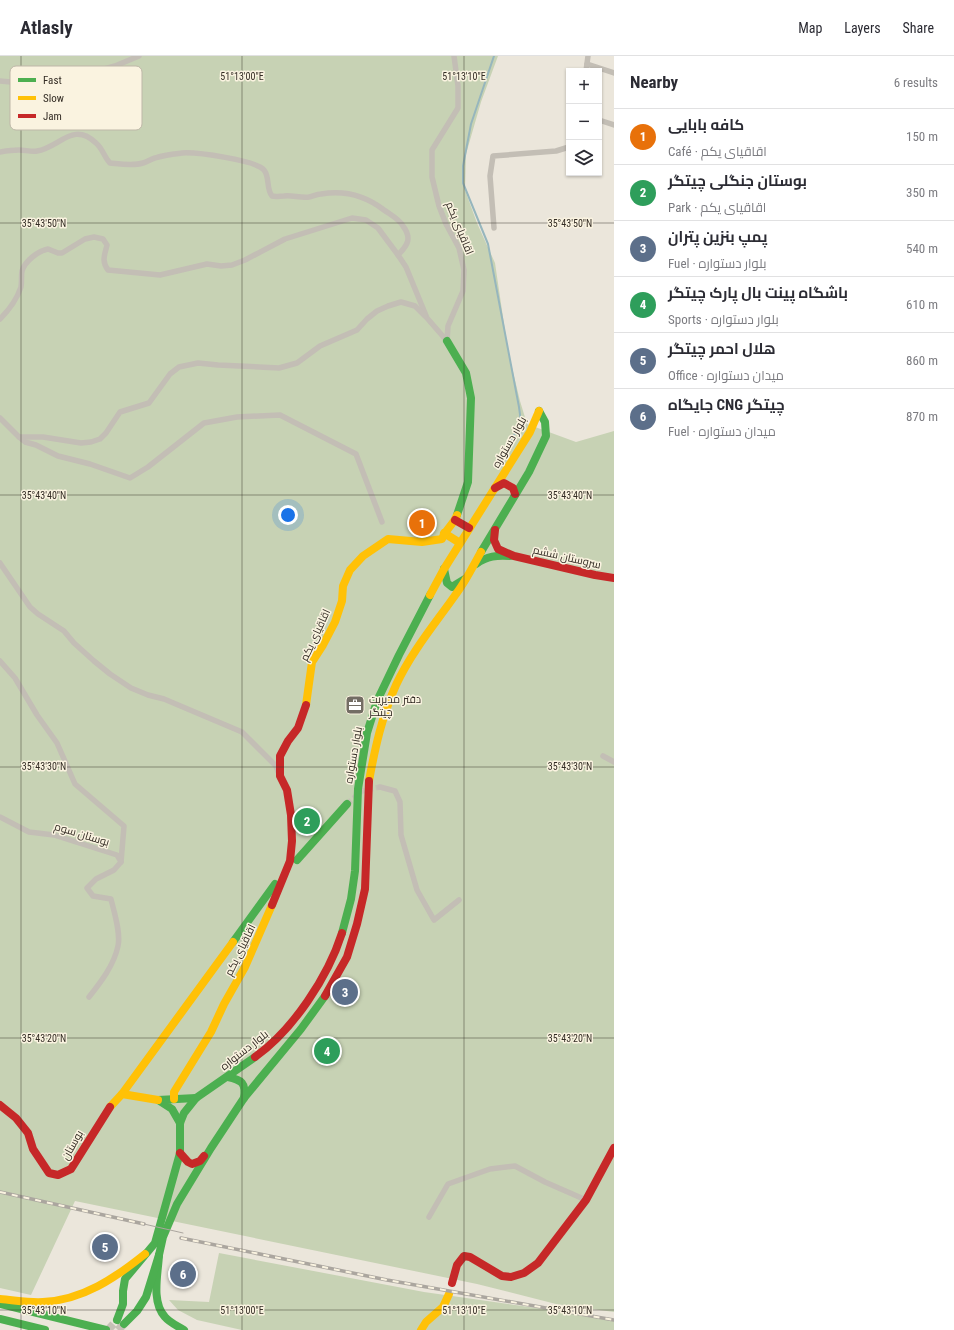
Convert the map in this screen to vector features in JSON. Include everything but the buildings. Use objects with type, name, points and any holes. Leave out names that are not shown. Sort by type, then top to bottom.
[{"type":"main road","name":"اقاقیای یکم","points":[[174,1099],[174,1092],[211,1032],[224,1004],[245,967],[290,861],[292,841],[291,815],[287,790],[280,776],[280,756],[288,741],[298,728],[306,705],[312,662],[335,622],[342,601],[343,586],[350,570],[363,556],[388,540],[414,543],[432,543],[442,539],[444,533],[455,520],[468,482],[471,398],[466,373],[447,341]]},
{"type":"main road","name":"بلوار دستواره","points":[[145,1254],[155,1243],[180,1153],[180,1123],[184,1113],[196,1098],[258,1055],[280,1035],[299,1013],[332,959],[342,934],[351,899],[354,871],[358,789],[367,733],[377,701],[399,655],[444,569],[530,432],[539,411],[545,422],[546,436],[529,472],[458,593],[433,624],[412,656],[396,685],[383,718],[375,747],[368,785],[365,889],[357,924],[347,957],[328,992],[301,1029],[244,1098],[211,1148],[177,1204],[163,1237],[159,1255]]},
{"type":"main road","points":[[494,489],[504,483],[513,488],[515,494]]},
{"type":"main road","points":[[455,520],[469,528]]},
{"type":"main road","points":[[495,528],[494,540],[498,549],[514,556]]},
{"type":"main road","points":[[444,533],[460,543]]},
{"type":"main road","points":[[472,567],[483,558],[493,555],[514,556]]},
{"type":"main road","name":"سروستان ششم","points":[[514,556],[614,578]]},
{"type":"main road","points":[[444,569],[447,583],[452,586],[460,584],[466,579]]},
{"type":"main road","points":[[297,860],[347,804]]},
{"type":"main road","name":"بوستان","points":[[0,1105],[4,1106],[16,1118],[28,1133],[33,1149],[49,1173],[58,1174],[71,1169],[100,1120],[122,1094],[275,884]]},
{"type":"main road","points":[[228,1077],[239,1079],[244,1083],[246,1089],[244,1098]]},
{"type":"main road","points":[[122,1094],[158,1100],[183,1100],[196,1098]]},
{"type":"main road","points":[[158,1100],[175,1111],[180,1123]]},
{"type":"main road","points":[[180,1153],[188,1162],[192,1164],[200,1161],[211,1148]]},
{"type":"main road","points":[[452,1283],[455,1268],[460,1258],[464,1256],[470,1257],[502,1276],[511,1277],[529,1270],[538,1263],[586,1200],[614,1148]]},
{"type":"main road","points":[[145,1254],[126,1279],[123,1291],[123,1304],[120,1322],[137,1311],[146,1297],[159,1255]]},
{"type":"main road","points":[[0,1299],[44,1302],[80,1296],[120,1274],[145,1254]]},
{"type":"main road","points":[[159,1255],[157,1292],[162,1315],[184,1330]]},
{"type":"main road","points":[[421,1330],[426,1322],[443,1307],[449,1294]]},
{"type":"main road","points":[[0,1304],[106,1330]]},
{"type":"main road","points":[[0,1319],[45,1330]]},
{"type":"street","points":[[115,66],[139,56]]},
{"type":"street","name":"اقاقیای یکم","points":[[447,341],[448,326],[463,291],[464,270],[459,248],[446,224],[439,206],[432,177],[432,150],[458,108],[458,86],[454,56]]},
{"type":"street","points":[[586,68],[588,56]]},
{"type":"street","points":[[587,64],[614,73]]},
{"type":"street","points":[[0,81],[10,82]]},
{"type":"street","points":[[602,121],[614,125]]},
{"type":"street","points":[[0,152],[9,150],[38,151],[69,135],[78,133],[97,143],[105,159],[110,163],[144,163],[155,158],[182,153],[197,154],[259,165],[265,171],[269,193],[272,196],[310,197],[336,192],[350,193],[377,204],[401,223],[408,232],[408,241],[405,248],[398,255]]},
{"type":"street","points":[[494,228],[490,176],[492,156],[556,151],[566,148]]},
{"type":"street","points":[[0,319],[12,305],[20,288],[22,271],[26,265],[37,253],[48,249],[62,253],[85,239],[94,237],[103,239],[107,245],[103,258],[105,266],[108,270],[160,275],[207,264],[221,266],[232,265],[245,260],[285,239],[352,218],[366,220],[378,228],[406,267],[427,318]]},
{"type":"street","points":[[19,437],[43,437],[82,443],[100,439],[106,434],[120,412],[149,403],[170,374],[180,367],[198,363],[279,368],[297,363],[320,346],[357,330],[377,311],[401,302],[415,306],[447,341]]},
{"type":"street","points":[[0,418],[25,442],[36,445],[58,456],[90,464],[130,478],[148,467],[204,423],[237,417],[280,415],[356,454],[382,522]]},
{"type":"street","points":[[0,563],[30,608],[64,631],[74,643],[110,674],[131,688],[164,699],[242,732],[276,766],[280,776]]},
{"type":"street","points":[[0,661],[15,678],[37,715],[57,743],[75,784],[124,826],[121,862],[114,870],[96,879],[86,888],[93,896],[111,899],[118,929],[119,945],[104,978],[89,997]]},
{"type":"street","points":[[603,756],[614,762]]},
{"type":"street","points":[[380,787],[395,791],[400,802],[401,835],[417,890],[434,920],[459,900]]},
{"type":"street","name":"بوستان سوم","points":[[0,817],[29,832],[54,835],[117,855],[121,862]]},
{"type":"street","points":[[429,1217],[448,1184],[490,1169],[515,1166],[545,1182],[586,1200]]},
{"type":"green space","points":[[0,56],[498,56],[481,102],[466,154],[465,190],[477,223],[495,263],[508,351],[527,424],[576,442],[614,431],[614,1312],[556,1304],[477,1284],[75,1201],[31,1295],[0,1288]]},
{"type":"green space","points":[[219,1253],[424,1292],[614,1319],[614,1330],[242,1330],[197,1320],[178,1310],[169,1300],[209,1302]]},
{"type":"waterway","points":[[494,56],[471,124],[463,166],[463,183],[488,244],[519,407],[521,422],[502,458]]},
{"type":"tunnel","points":[[347,804],[362,791],[380,787]]},
{"type":"tunnel","points":[[108,1330],[117,1320]]},
{"type":"tunnel","points":[[118,1330],[124,1324]]},
{"type":"tram line","points":[[144,1224],[183,1233]]},
{"type":"railway","points":[[0,1192],[144,1224]]},
{"type":"railway","points":[[181,1238],[387,1280],[614,1320]]},
{"type":"traffic: fast","points":[[447,341],[466,373],[471,398],[468,482],[457,515]]},
{"type":"traffic: fast","points":[[481,552],[529,472],[546,436],[545,422],[539,411]]},
{"type":"traffic: fast","points":[[476,564],[484,559],[492,557],[510,556]]},
{"type":"traffic: fast","points":[[444,569],[447,583],[452,587],[465,579]]},
{"type":"traffic: fast","points":[[342,933],[351,899],[355,871],[358,789],[367,733],[377,701],[430,595]]},
{"type":"traffic: fast","points":[[297,860],[347,804]]},
{"type":"traffic: fast","points":[[233,942],[275,884]]},
{"type":"traffic: fast","points":[[124,1324],[137,1311],[146,1297],[163,1237],[177,1204],[211,1148],[244,1098],[301,1029],[325,996]]},
{"type":"traffic: fast","points":[[117,1320],[123,1304],[125,1279],[155,1243],[180,1153],[180,1123],[184,1113],[196,1098],[255,1057]]},
{"type":"traffic: fast","points":[[228,1077],[237,1079],[242,1083],[244,1086],[244,1098]]},
{"type":"traffic: fast","points":[[180,1123],[172,1109],[158,1100],[196,1098]]},
{"type":"traffic: fast","points":[[159,1255],[156,1288],[158,1304],[165,1317],[184,1330]]},
{"type":"traffic: fast","points":[[0,1304],[106,1330]]},
{"type":"traffic: fast","points":[[0,1319],[45,1330]]},
{"type":"traffic: slow","points":[[430,595],[444,569],[530,432],[539,411]]},
{"type":"traffic: slow","points":[[306,705],[312,662],[335,622],[342,601],[343,586],[350,570],[363,556],[388,539],[422,542],[442,539],[457,515]]},
{"type":"traffic: slow","points":[[444,533],[460,543]]},
{"type":"traffic: slow","points":[[369,781],[380,732],[396,685],[416,649],[460,589],[481,552]]},
{"type":"traffic: slow","points":[[174,1099],[174,1092],[211,1032],[224,1004],[245,967],[272,905]]},
{"type":"traffic: slow","points":[[122,1094],[233,942]]},
{"type":"traffic: slow","points":[[110,1107],[122,1094],[158,1100]]},
{"type":"traffic: slow","points":[[0,1299],[38,1302],[72,1297],[110,1279],[145,1254]]},
{"type":"traffic: slow","points":[[421,1330],[426,1322],[443,1307],[449,1294]]},
{"type":"traffic: jam","points":[[495,488],[504,483],[513,488],[515,494]]},
{"type":"traffic: jam","points":[[455,520],[469,528]]},
{"type":"traffic: jam","points":[[495,530],[494,540],[498,549],[514,556],[614,578]]},
{"type":"traffic: jam","points":[[272,905],[290,861],[292,841],[291,815],[287,790],[280,776],[280,756],[288,741],[298,728],[306,705]]},
{"type":"traffic: jam","points":[[325,996],[347,957],[357,924],[365,889],[369,781]]},
{"type":"traffic: jam","points":[[255,1057],[283,1032],[296,1018],[308,1001],[328,967],[342,933]]},
{"type":"traffic: jam","points":[[0,1105],[16,1118],[28,1133],[33,1149],[49,1173],[58,1175],[71,1169],[110,1107]]},
{"type":"traffic: jam","points":[[452,1283],[457,1265],[464,1256],[470,1257],[502,1276],[511,1277],[524,1273],[538,1263],[586,1200],[614,1148]]},
{"type":"traffic: jam","points":[[180,1153],[188,1162],[192,1164],[200,1161],[204,1156]]},
{"type":"place","name":"کافه بابایی","points":[[422,523]]},
{"type":"place","name":"دفتر مدیریت چیتگر","points":[[355,705]]},
{"type":"place","name":"بوستان جنگلی چیتگر","points":[[307,821]]},
{"type":"place","name":"پمپ بنزین پتران","points":[[345,992]]},
{"type":"place","name":"باشگاه پینت بال پارک چیتگر","points":[[327,1051]]},
{"type":"place","name":"هلال احمر چیتگر","points":[[105,1247]]},
{"type":"place","name":"جایگاه CNG چیتگر","points":[[183,1274]]}]
